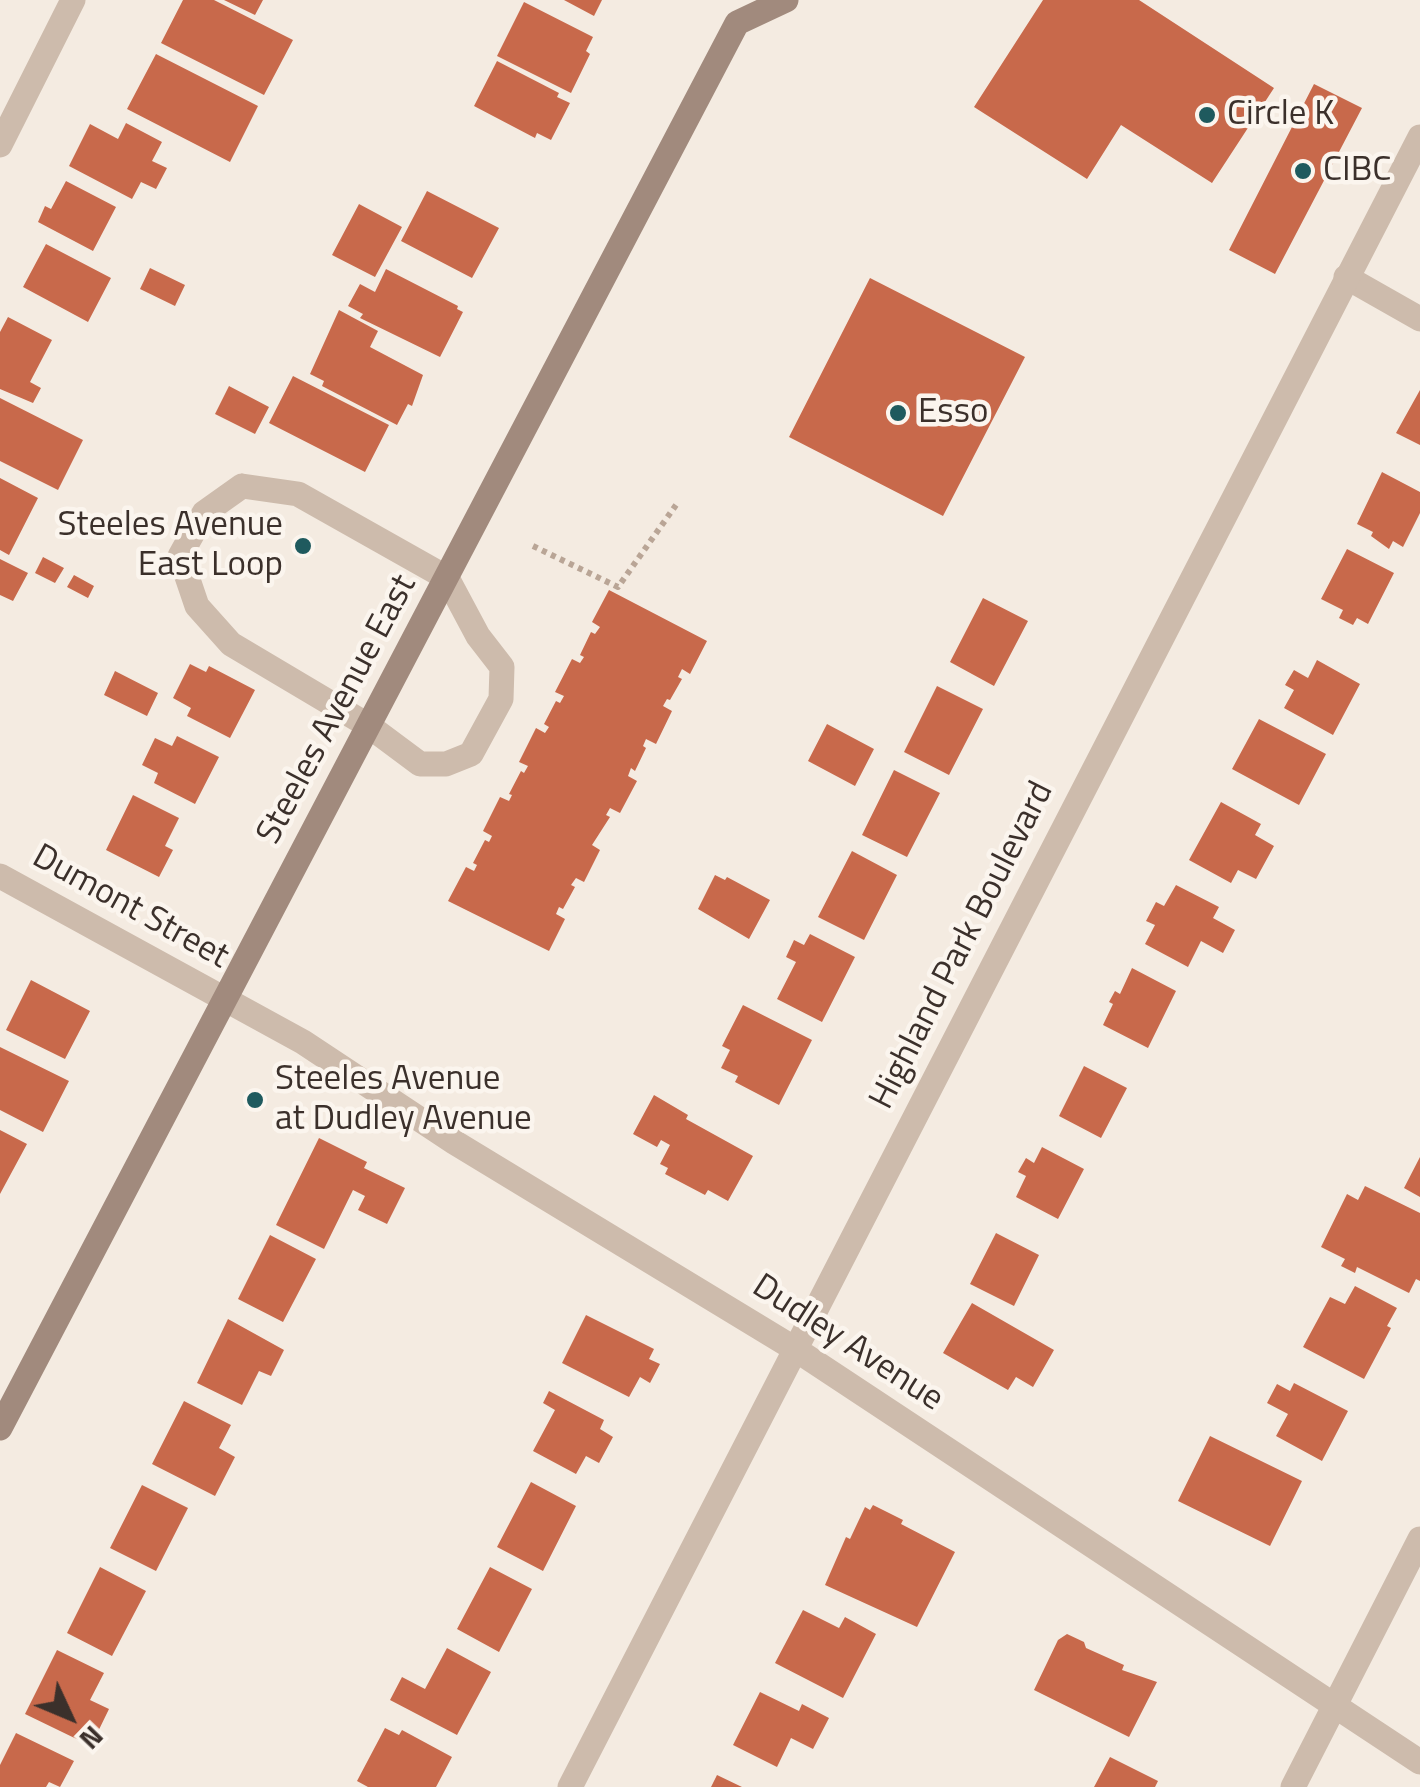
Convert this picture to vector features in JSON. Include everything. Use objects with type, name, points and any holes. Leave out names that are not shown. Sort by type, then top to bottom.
[{"type":"main road","name":"Steeles Avenue East","points":[[0,1428],[447,578],[732,12],[786,0]]},
{"type":"street","points":[[0,145],[73,0]]},
{"type":"street","name":"Highland Park Boulevard","points":[[570,1787],[1420,137]]},
{"type":"street","points":[[1346,277],[1420,319]]},
{"type":"street","points":[[242,486],[298,494],[447,578],[478,636],[502,667],[501,699],[471,754],[446,764],[420,764],[369,726],[231,644],[197,606],[180,556],[204,514],[242,486]]},
{"type":"street","name":"Dumont Street","points":[[0,876],[226,1001]]},
{"type":"street","name":"Dudley Avenue","points":[[226,1001],[303,1042],[454,1142],[795,1349],[1420,1762]]},
{"type":"street","points":[[1293,1787],[1420,1539]]},
{"type":"path","points":[[534,546],[618,587],[676,505]]},
{"type":"building","points":[[183,0],[214,0],[293,40],[264,95],[161,43]]},
{"type":"building","points":[[224,0],[263,0],[255,15]]},
{"type":"building","points":[[564,0],[602,0],[594,16]]},
{"type":"building","points":[[1043,0],[1139,0],[1274,88],[1212,183],[1121,125],[1087,179],[974,107]]},
{"type":"building","points":[[524,2],[593,37],[586,51],[590,54],[571,93],[497,56]]},
{"type":"building","points":[[156,54],[258,106],[230,162],[127,109]]},
{"type":"building","points":[[497,61],[559,93],[557,97],[570,103],[551,140],[537,133],[535,138],[474,106]]},
{"type":"building","points":[[1314,84],[1362,108],[1275,274],[1229,250]]},
{"type":"building","points":[[126,123],[162,142],[152,161],[167,168],[156,189],[141,182],[132,199],[69,166],[90,124],[118,139]]},
{"type":"building","points":[[66,181],[116,207],[93,251],[38,222],[45,206],[51,209]]},
{"type":"building","points":[[427,191],[499,228],[472,278],[401,241]]},
{"type":"building","points":[[359,204],[402,227],[375,277],[332,255]]},
{"type":"building","points":[[46,244],[111,278],[88,322],[23,287]]},
{"type":"building","points":[[150,268],[185,285],[175,306],[140,289]]},
{"type":"building","points":[[386,269],[463,312],[440,357],[360,318],[363,314],[348,306],[360,284],[375,292]]},
{"type":"building","name":"Esso","points":[[870,278],[1025,357],[943,516],[789,437]]},
{"type":"building","points":[[339,310],[378,331],[370,347],[423,375],[412,406],[408,404],[397,425],[322,386],[324,381],[310,374]]},
{"type":"building","points":[[8,317],[52,340],[30,382],[41,388],[33,403],[0,389],[0,332]]},
{"type":"building","points":[[293,376],[389,425],[365,472],[269,423]]},
{"type":"building","points":[[229,386],[269,407],[255,434],[215,414]]},
{"type":"building","points":[[1420,390],[1420,445],[1396,433]]},
{"type":"building","points":[[0,398],[83,440],[58,490],[0,461]]},
{"type":"building","points":[[1382,472],[1420,492],[1420,513],[1403,547],[1393,541],[1389,549],[1371,536],[1373,532],[1357,524]]},
{"type":"building","points":[[0,478],[38,498],[9,555],[0,550]]},
{"type":"building","points":[[1347,549],[1394,573],[1368,624],[1357,618],[1353,625],[1339,618],[1343,610],[1321,599]]},
{"type":"building","points":[[43,557],[64,568],[55,583],[35,573]]},
{"type":"building","points":[[0,559],[28,573],[13,601],[0,595]]},
{"type":"building","points":[[74,575],[94,586],[88,598],[67,587]]},
{"type":"building","points":[[609,590],[707,641],[690,674],[682,669],[678,677],[682,679],[663,706],[672,711],[656,744],[646,739],[635,771],[631,768],[628,776],[637,781],[620,813],[610,808],[606,815],[610,817],[592,845],[600,850],[584,882],[576,878],[563,909],[559,907],[556,914],[565,919],[549,951],[448,901],[466,867],[474,871],[477,865],[473,863],[485,840],[489,842],[492,836],[483,831],[500,797],[509,801],[521,771],[524,773],[528,766],[519,762],[536,728],[545,733],[549,727],[544,724],[556,701],[560,703],[564,696],[555,692],[572,659],[580,663],[591,632],[595,634],[600,627],[592,622]]},
{"type":"building","points":[[983,598],[1028,621],[994,686],[950,662]]},
{"type":"building","points":[[1317,660],[1360,684],[1333,735],[1284,708],[1294,690],[1285,685],[1294,670],[1308,678]]},
{"type":"building","points":[[190,664],[206,672],[209,666],[255,690],[230,738],[187,716],[191,708],[173,698]]},
{"type":"building","points":[[115,671],[158,693],[147,716],[104,695]]},
{"type":"building","points":[[937,686],[983,709],[949,775],[904,752]]},
{"type":"building","points":[[1259,719],[1326,754],[1299,805],[1232,769]]},
{"type":"building","points":[[827,724],[874,749],[855,786],[808,761]]},
{"type":"building","points":[[177,736],[219,757],[195,804],[154,783],[158,773],[142,765],[155,738],[172,746]]},
{"type":"building","points":[[894,770],[940,793],[907,857],[862,835]]},
{"type":"building","points":[[133,795],[179,818],[165,846],[173,850],[159,877],[106,850]]},
{"type":"building","points":[[1221,802],[1261,824],[1255,835],[1274,846],[1256,879],[1238,870],[1231,883],[1189,860]]},
{"type":"building","points":[[852,851],[897,875],[864,940],[818,917]]},
{"type":"building","points":[[715,875],[725,880],[727,877],[770,900],[749,939],[698,909]]},
{"type":"building","points":[[1176,885],[1219,907],[1213,918],[1235,930],[1223,953],[1201,941],[1188,967],[1145,944],[1155,925],[1146,921],[1156,902],[1164,906]]},
{"type":"building","points":[[810,934],[855,957],[822,1022],[777,999],[796,962],[786,957],[794,940],[804,945]]},
{"type":"building","points":[[1132,968],[1176,991],[1148,1048],[1103,1025],[1113,1004],[1109,1002],[1115,991],[1120,994]]},
{"type":"building","points":[[31,980],[90,1011],[65,1059],[6,1030]]},
{"type":"building","points":[[743,1005],[812,1040],[779,1105],[735,1082],[738,1076],[721,1068],[730,1050],[722,1046]]},
{"type":"building","points":[[0,1047],[69,1081],[43,1132],[0,1110]]},
{"type":"building","points":[[1084,1066],[1127,1088],[1101,1138],[1059,1116]]},
{"type":"building","points":[[654,1095],[688,1115],[686,1119],[753,1156],[728,1201],[708,1190],[705,1195],[665,1174],[668,1168],[660,1164],[670,1145],[661,1140],[657,1147],[633,1134]]},
{"type":"building","points":[[0,1130],[27,1144],[0,1194]]},
{"type":"building","points":[[319,1138],[367,1162],[364,1168],[405,1188],[387,1224],[358,1210],[365,1196],[353,1190],[324,1249],[276,1225]]},
{"type":"building","points":[[1042,1147],[1084,1169],[1058,1219],[1016,1197],[1026,1176],[1018,1172],[1026,1158],[1034,1163]]},
{"type":"building","points":[[1420,1157],[1420,1197],[1404,1188]]},
{"type":"building","points":[[1365,1186],[1420,1213],[1420,1281],[1416,1279],[1409,1293],[1357,1267],[1355,1273],[1341,1266],[1345,1259],[1321,1247],[1347,1194],[1358,1200]]},
{"type":"building","points":[[996,1233],[1039,1255],[1014,1306],[970,1284]]},
{"type":"building","points":[[270,1235],[316,1259],[283,1322],[238,1299]]},
{"type":"building","points":[[1355,1286],[1397,1308],[1364,1379],[1303,1347],[1330,1297],[1345,1304]]},
{"type":"building","points":[[972,1303],[1054,1350],[1033,1387],[1016,1377],[1008,1390],[943,1353]]},
{"type":"building","points":[[586,1315],[654,1349],[649,1359],[660,1364],[650,1383],[640,1377],[629,1397],[562,1363]]},
{"type":"building","points":[[228,1319],[284,1350],[271,1376],[259,1371],[242,1405],[197,1383]]},
{"type":"building","points":[[1294,1383],[1348,1411],[1322,1461],[1276,1436],[1288,1414],[1267,1403],[1277,1384],[1290,1391]]},
{"type":"building","points":[[549,1391],[604,1420],[600,1429],[613,1437],[599,1463],[586,1456],[576,1474],[533,1451],[555,1410],[543,1403]]},
{"type":"building","points":[[184,1401],[231,1425],[219,1448],[235,1457],[215,1496],[152,1464]]},
{"type":"building","points":[[1210,1436],[1302,1481],[1270,1546],[1178,1501]]},
{"type":"building","points":[[531,1482],[576,1506],[543,1571],[497,1547]]},
{"type":"building","points":[[142,1485],[188,1508],[156,1571],[110,1548]]},
{"type":"building","points":[[873,1505],[955,1552],[917,1627],[825,1585],[846,1537],[850,1539],[865,1507],[870,1510]]},
{"type":"building","points":[[100,1567],[146,1591],[112,1656],[67,1633]]},
{"type":"building","points":[[490,1567],[532,1589],[499,1652],[457,1629]]},
{"type":"building","points":[[803,1610],[839,1628],[845,1617],[876,1634],[843,1698],[775,1663]]},
{"type":"building","points":[[1067,1634],[1084,1642],[1086,1648],[1124,1665],[1122,1670],[1157,1682],[1129,1737],[1034,1690],[1058,1640]]},
{"type":"building","points":[[447,1648],[491,1672],[457,1735],[390,1700],[402,1677],[425,1689]]},
{"type":"building","points":[[57,1650],[104,1673],[90,1700],[109,1709],[91,1746],[25,1714]]},
{"type":"building","points":[[760,1692],[799,1711],[802,1704],[829,1718],[813,1749],[791,1738],[777,1767],[733,1745]]},
{"type":"building","points":[[385,1728],[399,1735],[402,1730],[452,1757],[436,1787],[368,1787],[357,1781]]},
{"type":"building","points":[[16,1733],[74,1761],[60,1787],[49,1782],[46,1787],[0,1787],[0,1765]]},
{"type":"building","points":[[1110,1757],[1158,1781],[1155,1787],[1094,1787]]},
{"type":"building","points":[[717,1775],[742,1787],[711,1787]]},
{"type":"place","name":"Circle K","points":[[1207,115]]},
{"type":"place","name":"CIBC","points":[[1303,171]]},
{"type":"place","name":"Esso","points":[[898,413]]},
{"type":"place","name":"Steeles Avenue East Loop","points":[[303,546]]},
{"type":"place","name":"Steeles Avenue at Dudley Avenue","points":[[255,1100]]}]
